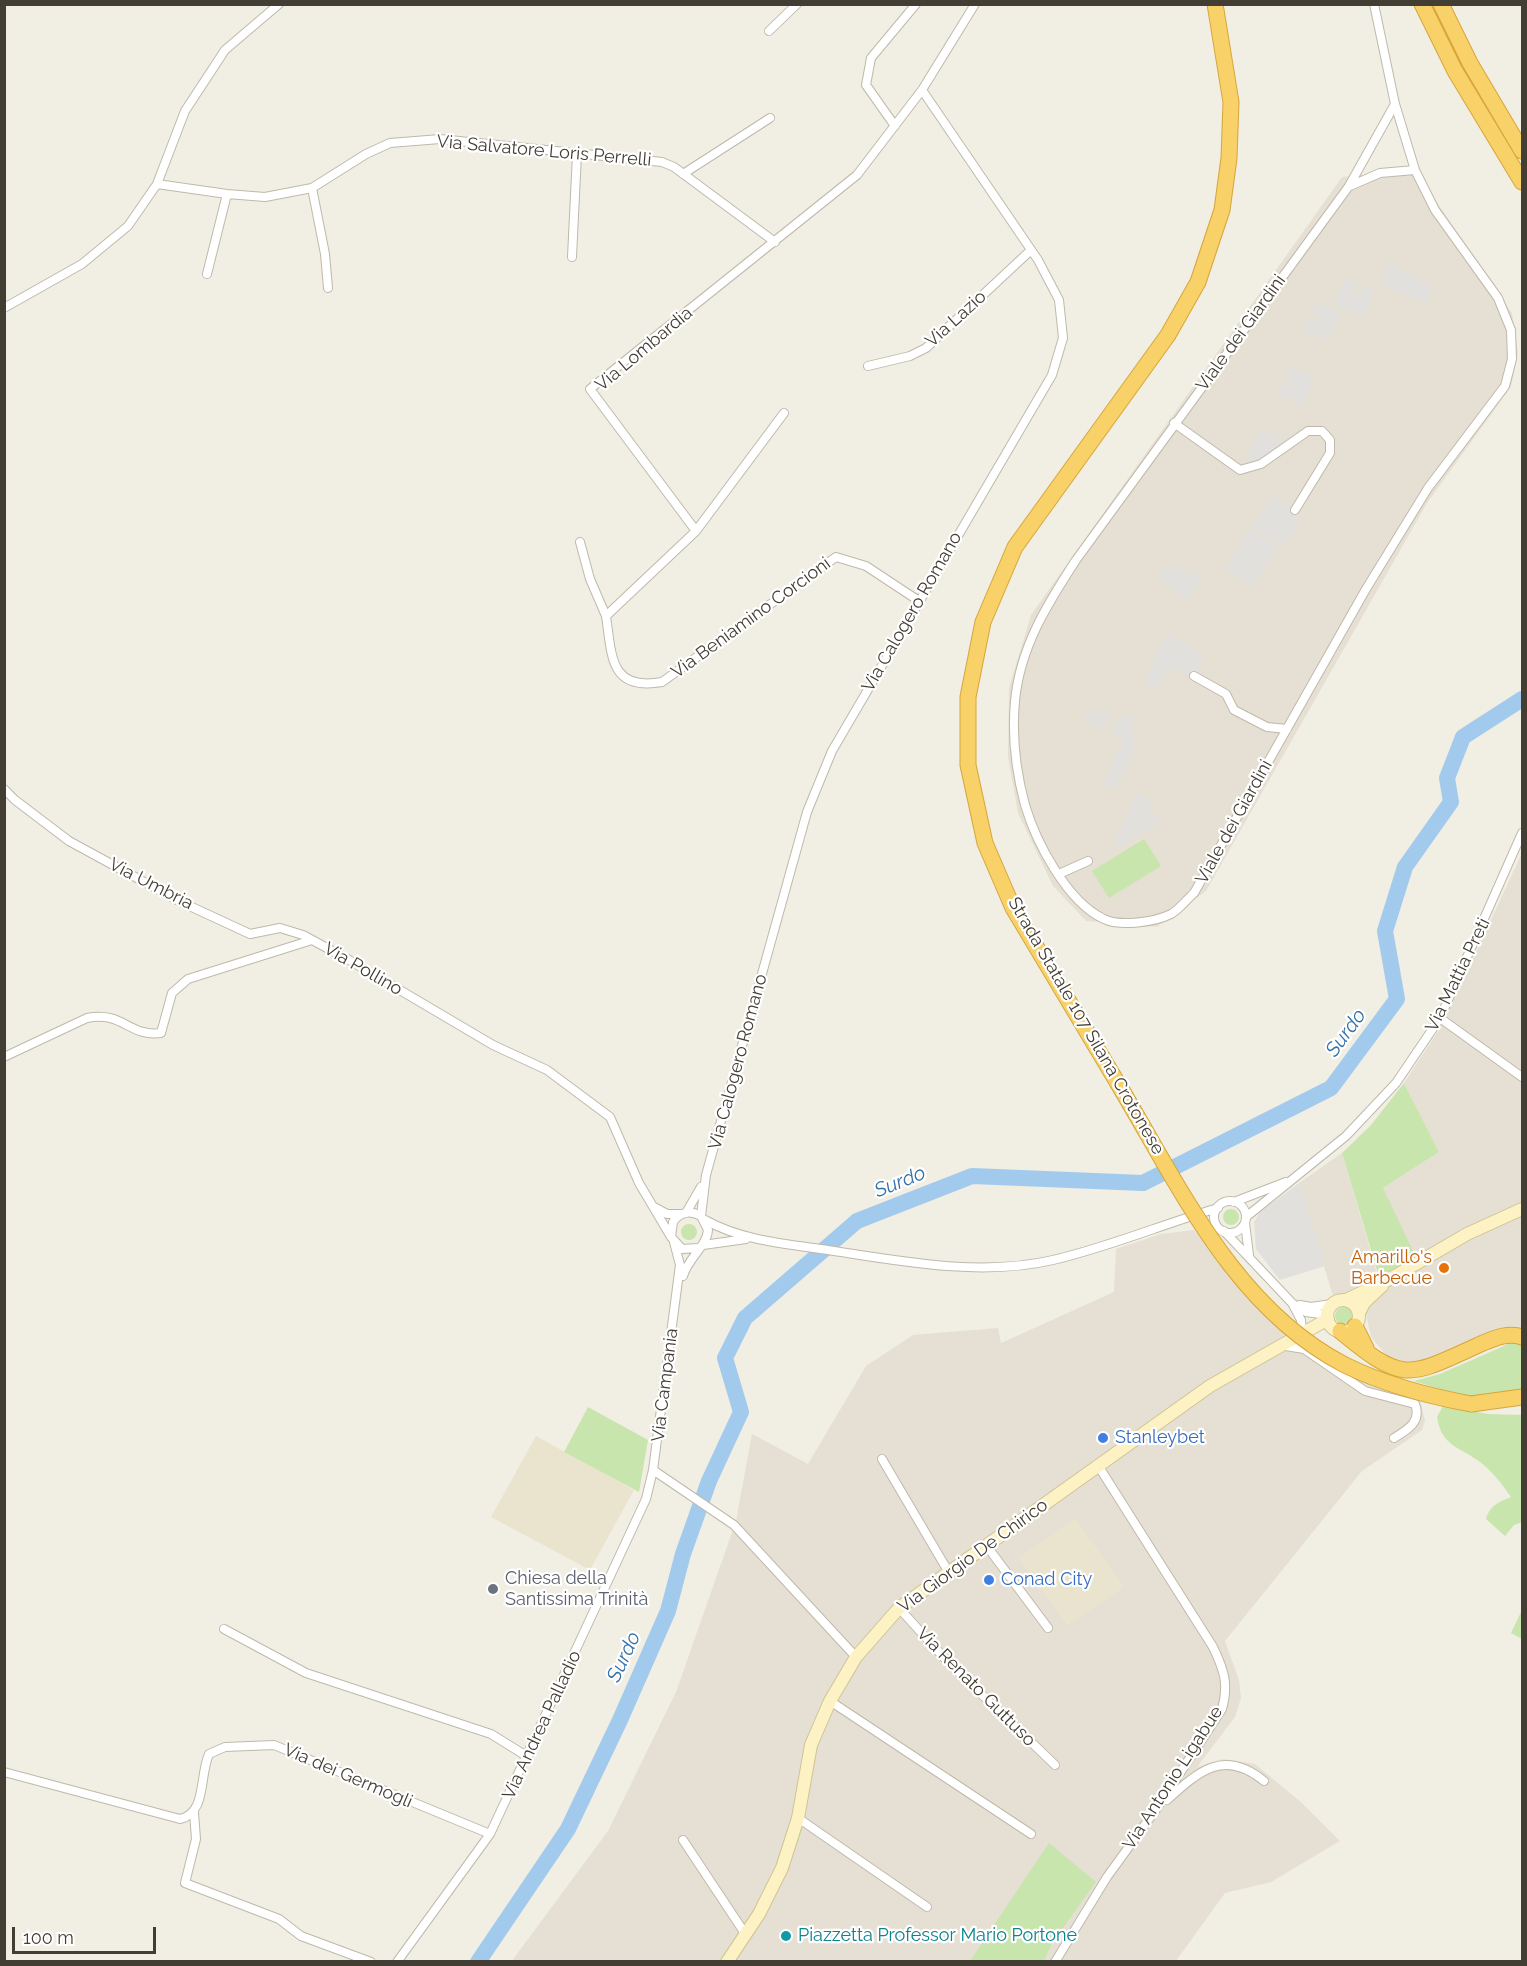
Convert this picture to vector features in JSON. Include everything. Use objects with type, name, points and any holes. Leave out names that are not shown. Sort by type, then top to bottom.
[{"type":"highway","name":"Strada Statale 107 Silana Crotonese","points":[[1215,4],[1231,102],[1229,158],[1221,210],[1198,282],[1168,335],[1016,547],[983,622],[968,697],[968,765],[986,843],[1013,908],[1227,1261],[1276,1316],[1310,1343],[1346,1365],[1428,1396],[1471,1404],[1522,1407]]},
{"type":"highway","points":[[1422,4],[1455,71],[1522,182]]},
{"type":"highway","points":[[1441,4],[1470,63],[1522,151]]},
{"type":"highway","points":[[1339,1320],[1370,1356],[1391,1368],[1420,1370],[1497,1337],[1522,1337]]},
{"type":"highway","points":[[1471,1404],[1522,1397]]},
{"type":"main road","points":[[1339,1320],[1346,1300],[1390,1279],[1467,1234],[1522,1209]]},
{"type":"main road","points":[[1284,1342],[1339,1320],[1364,1303],[1390,1279]]},
{"type":"main road","points":[[1339,1320],[1354,1305],[1346,1300]]},
{"type":"main road","name":"Via Giorgio De Chirico","points":[[727,1962],[746,1935],[782,1868],[798,1818],[811,1745],[830,1701],[856,1657],[898,1608],[1210,1386],[1302,1332],[1339,1320]]},
{"type":"street","points":[[4,308],[82,264],[128,226],[157,184],[185,111],[225,50],[279,4]]},
{"type":"street","points":[[769,31],[798,4]]},
{"type":"street","points":[[895,126],[866,85],[871,58],[916,4]]},
{"type":"street","points":[[775,242],[856,175],[922,90],[975,4]]},
{"type":"street","name":"Viale dei Giardini","points":[[1374,4],[1395,104],[1415,170],[1435,210],[1498,298],[1511,330],[1512,359],[1505,386],[1428,488],[1366,589],[1194,893],[1171,914],[1139,923],[1104,920],[1072,894],[1047,857],[1025,805],[1015,751],[1015,700],[1026,652],[1047,604],[1174,423],[1349,186],[1395,104]]},
{"type":"street","name":"Via Calogero Romano","points":[[706,1175],[807,812],[832,751],[1052,375],[1063,338],[1059,300],[1031,250],[922,90]]},
{"type":"street","points":[[683,174],[770,118]]},
{"type":"street","name":"Via Salvatore Loris Perrelli","points":[[157,184],[266,197],[312,188],[366,154],[390,144],[440,139],[662,162],[683,174],[775,242]]},
{"type":"street","points":[[572,257],[578,153]]},
{"type":"street","points":[[1349,186],[1380,173],[1415,170]]},
{"type":"street","points":[[312,188],[325,254],[328,288]]},
{"type":"street","points":[[207,274],[228,194]]},
{"type":"street","name":"Via Lombardia","points":[[696,531],[590,389],[775,242]]},
{"type":"street","name":"Via Lazio","points":[[868,366],[910,356],[926,348],[1031,250]]},
{"type":"street","points":[[580,542],[590,579],[606,616],[696,531],[784,413]]},
{"type":"street","points":[[1174,423],[1240,470],[1261,464],[1308,431],[1323,431],[1330,440],[1330,453],[1295,510]]},
{"type":"street","name":"Via Beniamino Corcioni","points":[[606,616],[612,660],[626,679],[640,686],[662,682],[836,556],[866,566],[919,600]]},
{"type":"street","points":[[1194,676],[1226,694],[1234,710],[1268,727],[1287,729]]},
{"type":"street","name":"Via Umbria","points":[[4,789],[69,841],[181,902],[250,934],[280,928],[312,940]]},
{"type":"street","name":"Via Mattia Preti","points":[[1224,1231],[1235,1232],[1246,1219],[1346,1136],[1396,1083],[1440,1018],[1522,833]]},
{"type":"street","points":[[1059,874],[1088,861]]},
{"type":"street","name":"Via Pollino","points":[[4,1057],[87,1018],[99,1016],[118,1019],[144,1035],[161,1032],[172,993],[188,979],[312,940],[493,1045],[547,1070],[583,1099],[603,1111],[621,1138],[631,1165],[672,1240]]},
{"type":"street","points":[[1440,1018],[1522,1077]]},
{"type":"street","points":[[706,1175],[694,1202],[670,1227],[672,1240],[687,1250],[753,1239]]},
{"type":"street","points":[[700,1247],[708,1236],[703,1218],[706,1175]]},
{"type":"street","name":"Via Mattia Preti","points":[[1166,1224],[1218,1208],[1225,1202],[1234,1202],[1295,1179]]},
{"type":"street","points":[[1234,1202],[1243,1207],[1249,1255]]},
{"type":"street","points":[[651,1205],[667,1214],[683,1213],[703,1218],[720,1228],[753,1239],[945,1266],[1023,1265],[1053,1261],[1166,1224],[1215,1221]]},
{"type":"street","points":[[1215,1221],[1218,1208]]},
{"type":"street","points":[[1215,1221],[1292,1303],[1301,1320],[1302,1332]]},
{"type":"street","name":"Via Campania","points":[[653,1470],[680,1265],[672,1240]]},
{"type":"street","name":"Via Campania","points":[[676,1299],[686,1265],[700,1247]]},
{"type":"street","points":[[1292,1303],[1311,1307],[1339,1320]]},
{"type":"street","points":[[1284,1342],[1304,1349],[1365,1391],[1414,1404],[1418,1413],[1415,1422],[1394,1438]]},
{"type":"street","points":[[882,1459],[948,1571]]},
{"type":"street","name":"Via Antonio Ligabue","points":[[1055,1962],[1107,1877],[1157,1808],[1222,1708],[1227,1692],[1226,1672],[1213,1647],[1099,1467]]},
{"type":"street","points":[[653,1470],[734,1525],[856,1657]]},
{"type":"street","name":"Via Andrea Palladio","points":[[397,1962],[489,1834],[528,1757],[632,1531],[646,1499],[653,1470]]},
{"type":"street","points":[[986,1545],[1048,1628]]},
{"type":"street","name":"Via Renato Guttuso","points":[[898,1608],[948,1662],[1055,1765]]},
{"type":"street","points":[[224,1629],[306,1673],[491,1734],[528,1757]]},
{"type":"street","points":[[830,1701],[1031,1834]]},
{"type":"street","name":"Via dei Germogli","points":[[194,1814],[209,1754],[225,1747],[264,1744],[290,1750],[336,1773],[359,1779],[381,1791],[489,1834]]},
{"type":"street","points":[[1157,1808],[1208,1767],[1233,1765],[1251,1771],[1264,1781]]},
{"type":"street","points":[[4,1772],[180,1819],[194,1814],[196,1839],[185,1883],[279,1919],[301,1936],[371,1962]]},
{"type":"street","points":[[798,1818],[927,1907]]},
{"type":"street","points":[[683,1840],[746,1935]]},
{"type":"shaded area","points":[[1415,170],[1512,313],[1518,353],[1511,387],[1427,503],[1206,891],[1157,927],[1086,921],[1053,886],[1018,813],[1008,757],[1009,688],[1031,615],[1342,177]]},
{"type":"shaded area","points":[[1389,261],[1432,287],[1426,303],[1381,284]]},
{"type":"shaded area","points":[[1345,278],[1358,283],[1353,293],[1359,295],[1363,286],[1374,290],[1364,316],[1335,305]]},
{"type":"shaded area","points":[[1316,301],[1341,312],[1329,341],[1303,330],[1308,317],[1318,322],[1320,317],[1311,312]]},
{"type":"shaded area","points":[[1289,366],[1315,377],[1303,406],[1276,395],[1282,383],[1291,387],[1294,382],[1285,377]]},
{"type":"shaded area","points":[[1260,427],[1286,440],[1260,461],[1249,465],[1246,459]]},
{"type":"shaded area","points":[[1273,496],[1299,512],[1295,519],[1300,522],[1284,548],[1251,528]]},
{"type":"shaded area","points":[[1250,530],[1277,547],[1253,586],[1223,568]]},
{"type":"shaded area","points":[[1175,566],[1189,576],[1193,571],[1203,579],[1186,601],[1157,577],[1165,567]]},
{"type":"shaded area","points":[[1166,633],[1204,656],[1193,679],[1170,667],[1157,688],[1144,682]]},
{"type":"shaded area","points":[[1087,711],[1110,712],[1103,729],[1082,721]]},
{"type":"shaded area","points":[[1120,715],[1133,717],[1133,754],[1114,790],[1103,785],[1123,741],[1111,735]]},
{"type":"shaded area","points":[[1137,794],[1146,797],[1160,823],[1118,848],[1115,842]]},
{"type":"shaded area","points":[[1522,853],[1522,1329],[1517,1327],[1495,1330],[1424,1363],[1404,1361],[1388,1357],[1371,1337],[1366,1314],[1333,1296],[1299,1183],[1342,1153],[1378,1277],[1383,1188],[1439,1152],[1404,1083],[1442,1025]]},
{"type":"shaded area","points":[[1299,1183],[1325,1266],[1280,1280],[1256,1249],[1254,1222],[1260,1212]]},
{"type":"shaded area","points":[[1194,1230],[1286,1334],[1361,1379],[1420,1400],[1425,1421],[1422,1430],[1362,1471],[1225,1641],[1239,1680],[1241,1698],[1235,1717],[1197,1767],[1223,1759],[1255,1764],[1302,1803],[1340,1841],[1271,1882],[1225,1893],[1176,1961],[511,1962],[608,1831],[676,1692],[736,1521],[752,1434],[808,1464],[866,1366],[913,1335],[998,1328],[1001,1343],[1114,1292],[1116,1249],[1161,1234]]},
{"type":"shaded area","points":[[536,1436],[634,1490],[590,1570],[491,1517]]},
{"type":"shaded area","points":[[1075,1518],[1124,1587],[1067,1625],[1019,1558]]},
{"type":"green space","points":[[1144,839],[1161,866],[1109,898],[1092,871]]},
{"type":"green space","points":[[1404,1083],[1439,1152],[1383,1188],[1416,1257],[1379,1277],[1342,1153],[1371,1125]]},
{"type":"green space","points":[[1231,1209],[1239,1217],[1231,1225],[1223,1217]]},
{"type":"green space","points":[[686,1224],[692,1224],[697,1232],[695,1238],[686,1240],[681,1235],[681,1229]]},
{"type":"green space","points":[[1344,1307],[1350,1310],[1353,1316],[1350,1322],[1344,1325],[1338,1322],[1335,1316],[1338,1310]]},
{"type":"green space","points":[[1513,1342],[1522,1342],[1522,1392],[1461,1396],[1414,1381],[1440,1374]]},
{"type":"green space","points":[[1443,1406],[1488,1414],[1522,1415],[1522,1522],[1514,1525],[1505,1536],[1486,1519],[1493,1507],[1511,1497],[1489,1469],[1447,1440],[1439,1427],[1437,1417]]},
{"type":"green space","points":[[588,1407],[648,1440],[639,1492],[564,1452]]},
{"type":"green space","points":[[1522,1610],[1522,1639],[1511,1633]]},
{"type":"green space","points":[[1049,1843],[1096,1882],[1052,1943],[1044,1961],[970,1961]]},
{"type":"waterway","name":"Surdo","points":[[478,1962],[568,1829],[620,1720],[668,1611],[683,1554],[709,1481],[741,1412],[725,1358],[745,1318],[857,1221],[972,1176],[1143,1183],[1331,1088],[1397,999],[1385,931],[1405,867],[1451,802],[1447,778],[1463,737],[1522,699]]},
{"type":"place","name":"Amarillo's Barbecue","points":[[1444,1268]]},
{"type":"place","name":"Stanleybet","points":[[1103,1438]]},
{"type":"place","name":"Conad City","points":[[989,1580]]},
{"type":"place","name":"Chiesa della Santissima Trinità","points":[[493,1589]]},
{"type":"place","name":"Piazzetta Professor Mario Portone","points":[[786,1936]]}]
